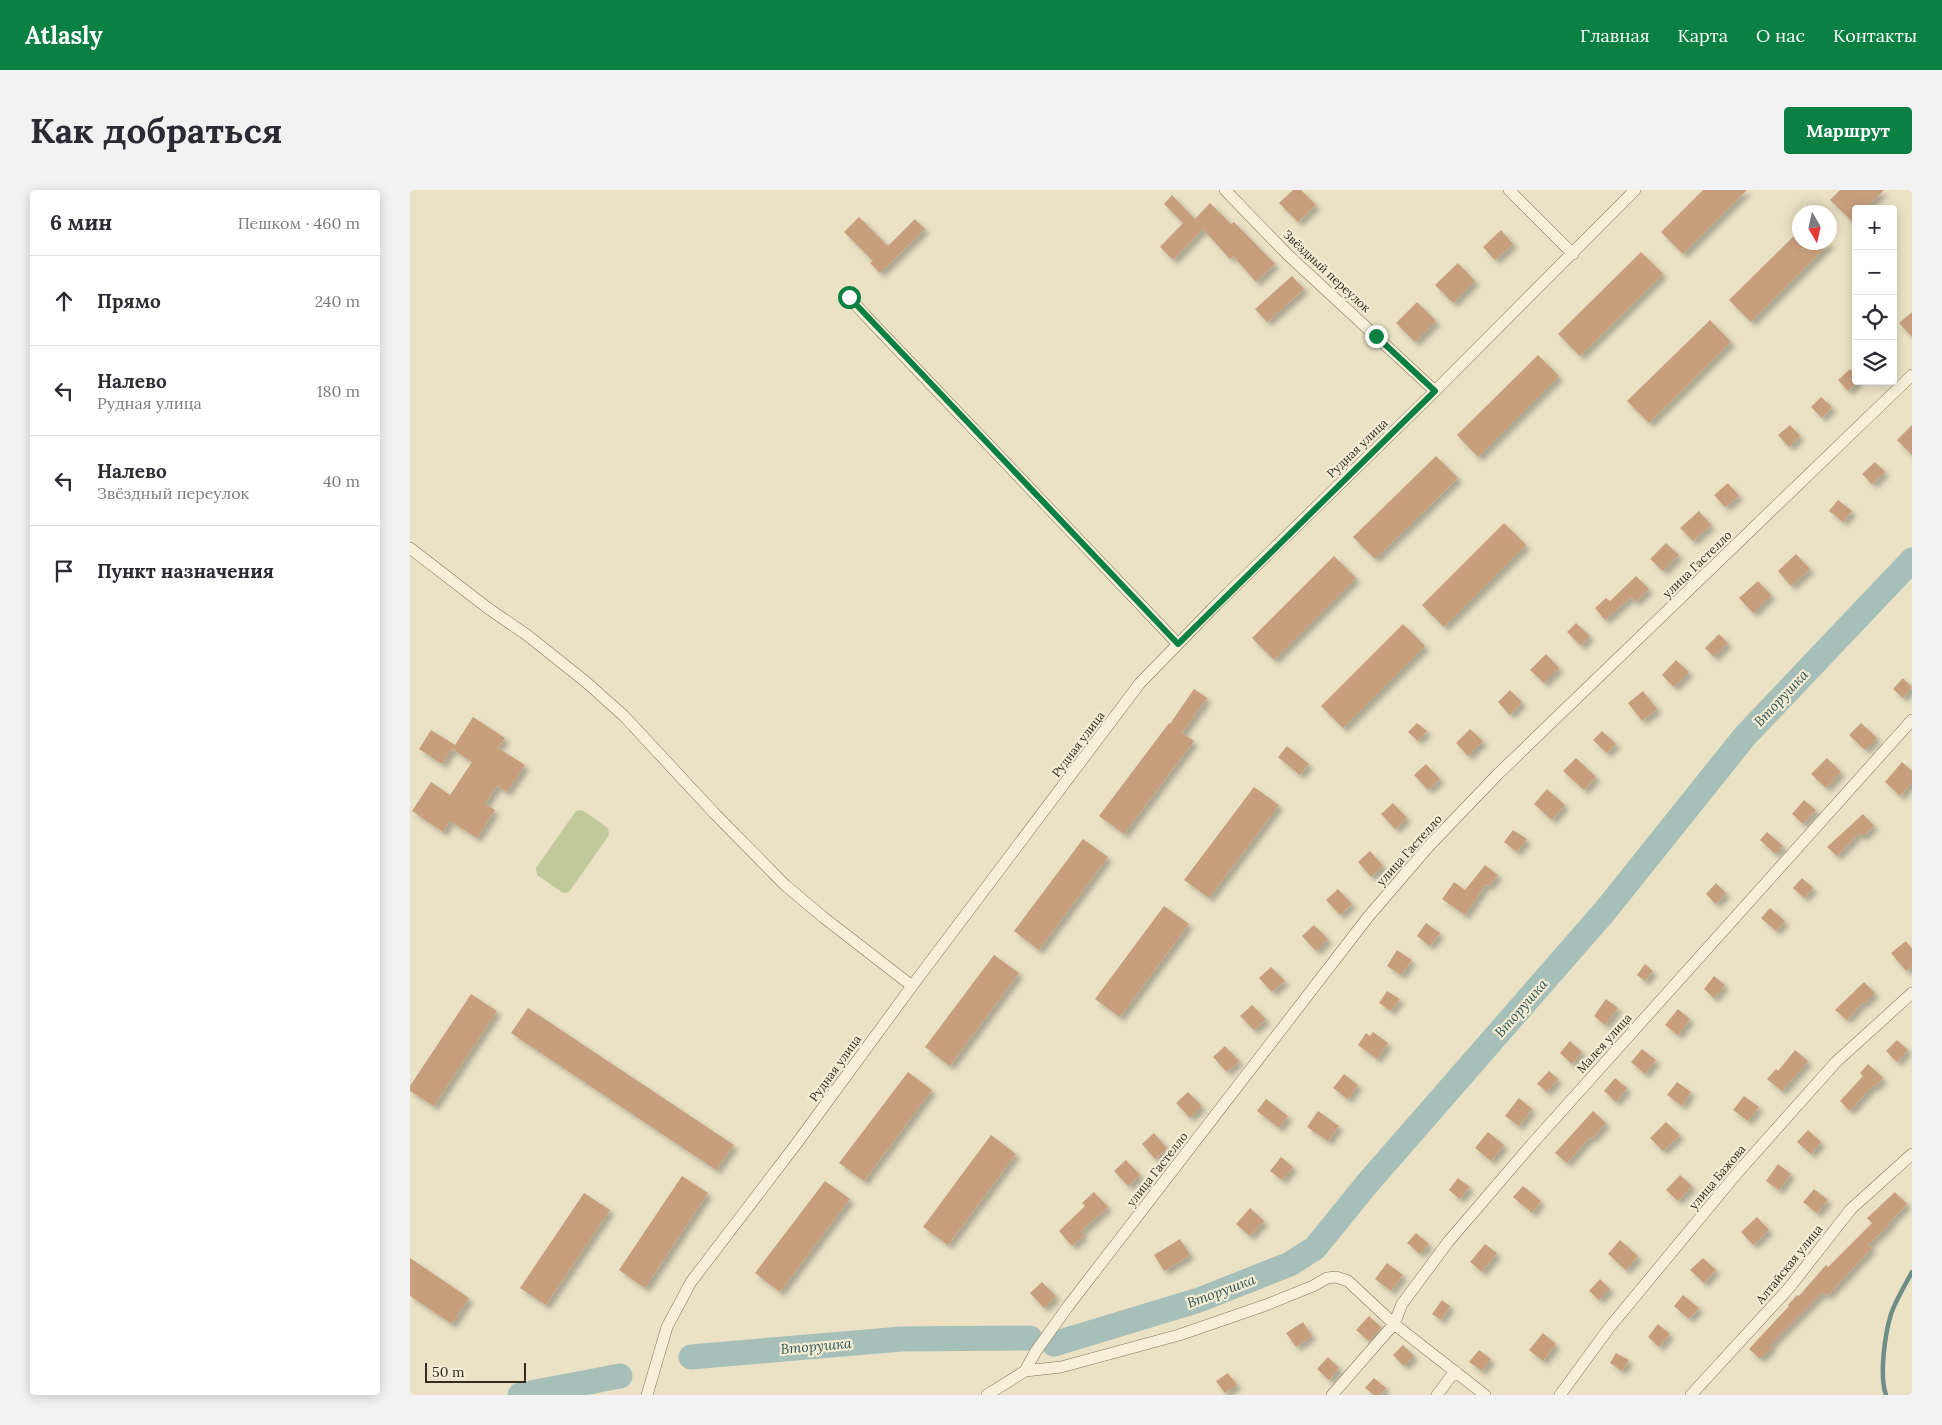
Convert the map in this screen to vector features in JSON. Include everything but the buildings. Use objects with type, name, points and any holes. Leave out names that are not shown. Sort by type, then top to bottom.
[{"type":"street","name":"Звёздный переулок","points":[[1225,190],[1288,254],[1435,391]]},
{"type":"street","points":[[1509,190],[1573,254]]},
{"type":"street","name":"Рудная улица","points":[[646,1395],[667,1327],[691,1282],[798,1143],[912,986],[1140,683],[1573,254],[1635,190]]},
{"type":"street","points":[[849,297],[1178,644]]},
{"type":"street","name":"улица Гастелло","points":[[987,1395],[1025,1371],[1036,1351],[1069,1305],[1368,917],[1429,846],[1498,774],[1912,375]]},
{"type":"street","points":[[410,548],[489,609],[527,634],[586,682],[624,716],[716,815],[785,885],[912,986]]},
{"type":"street","name":"Малея улица","points":[[1332,1395],[1394,1324],[1402,1304],[1454,1235],[1532,1144],[1912,720]]},
{"type":"street","name":"улица Бажова","points":[[1560,1395],[1609,1328],[1738,1172],[1836,1062],[1912,993]]},
{"type":"street","name":"Алтайская улица","points":[[1691,1395],[1789,1288],[1851,1209],[1912,1154]]},
{"type":"street","points":[[1025,1371],[1061,1367],[1180,1335],[1266,1305],[1313,1286],[1326,1278],[1336,1277],[1348,1281],[1394,1324],[1485,1395]]},
{"type":"street","points":[[1437,1395],[1455,1372]]},
{"type":"green space","points":[[582,810],[608,828],[609,835],[569,892],[563,893],[537,875],[536,868],[576,811]]},
{"type":"waterway","name":"Вторушка","points":[[1054,1344],[1199,1300],[1290,1264],[1315,1248],[1366,1185],[1605,911],[1745,736],[1912,560]]},
{"type":"waterway","points":[[1886,1395],[1883,1366],[1889,1322],[1895,1303],[1912,1272]]},
{"type":"waterway","name":"Вторушка","points":[[691,1357],[901,1339],[1030,1338]]},
{"type":"waterway","name":"Вторушка","points":[[520,1395],[620,1376]]},
{"type":"route","points":[[849,297],[1178,644],[1435,391],[1376,336]]}]
